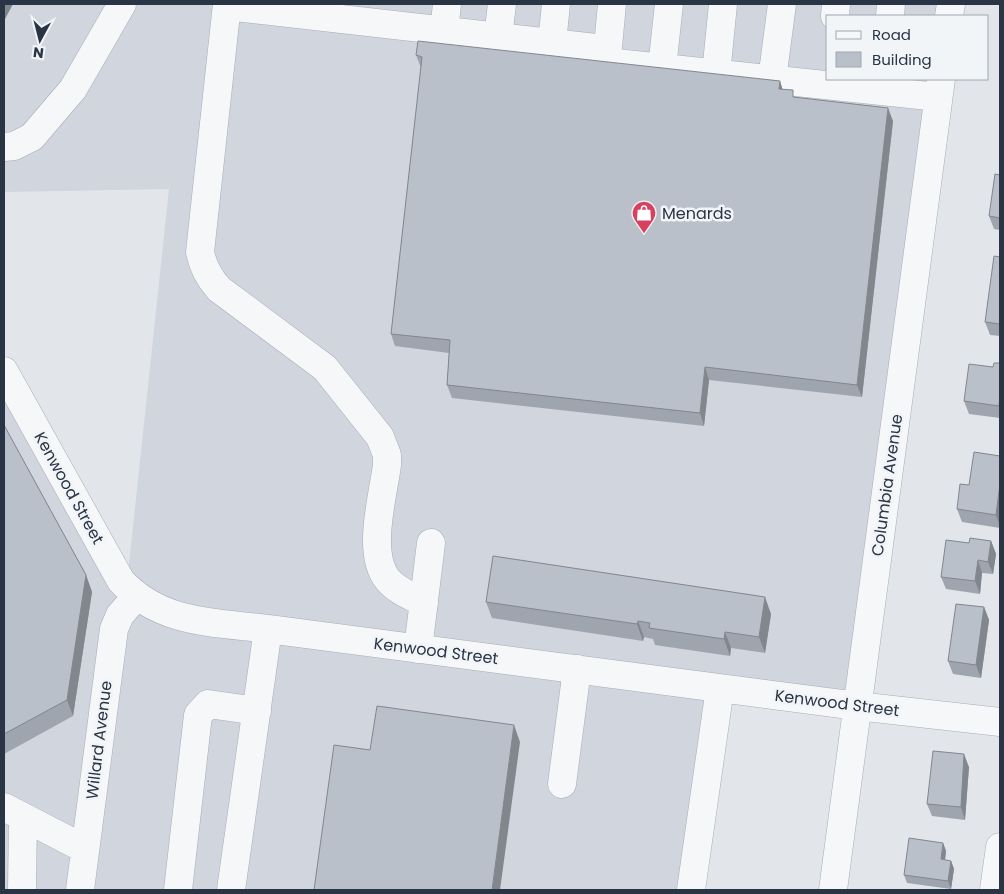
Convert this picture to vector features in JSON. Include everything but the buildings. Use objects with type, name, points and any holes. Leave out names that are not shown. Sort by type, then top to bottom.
[{"type":"street","points":[[4,147],[14,146],[32,137],[72,89],[122,4]]},
{"type":"street","points":[[444,31],[447,4]]},
{"type":"street","points":[[498,37],[502,4]]},
{"type":"street","points":[[552,43],[556,4]]},
{"type":"street","points":[[607,57],[612,4]]},
{"type":"street","points":[[662,68],[669,4]]},
{"type":"street","points":[[716,74],[723,4]]},
{"type":"street","points":[[772,80],[782,4]]},
{"type":"street","points":[[424,602],[398,589],[388,581],[378,562],[377,542],[387,465],[387,455],[380,437],[325,368],[219,289],[206,273],[202,263],[200,252],[227,5],[387,14],[444,31],[596,48],[616,63],[772,80],[939,88]]},
{"type":"street","name":"Columbia Avenue","points":[[833,890],[939,88]]},
{"type":"street","name":"Kenwood Street","points":[[4,371],[121,581],[136,597],[160,611],[186,618],[418,649],[857,706],[1000,722]]},
{"type":"street","points":[[418,649],[431,543]]},
{"type":"street","name":"Willard Avenue","points":[[80,890],[114,629],[120,614],[136,597]]},
{"type":"street","points":[[231,890],[268,629]]},
{"type":"street","points":[[562,784],[576,669]]},
{"type":"street","points":[[691,890],[720,688]]},
{"type":"street","points":[[178,890],[198,715],[208,704],[257,711]]},
{"type":"street","points":[[10,812],[85,849]]},
{"type":"street","points":[[10,812],[22,890]]},
{"type":"street","points":[[994,890],[1000,857]]},
{"type":"shaded area","points":[[4,4],[945,4],[944,15],[826,15],[826,80],[935,80],[853,701],[187,614],[127,583],[169,189],[4,192]]},
{"type":"shaded area","points":[[4,387],[137,600],[716,691],[687,890],[4,890]]},
{"type":"place","name":"Menards","points":[[644,234]]}]
